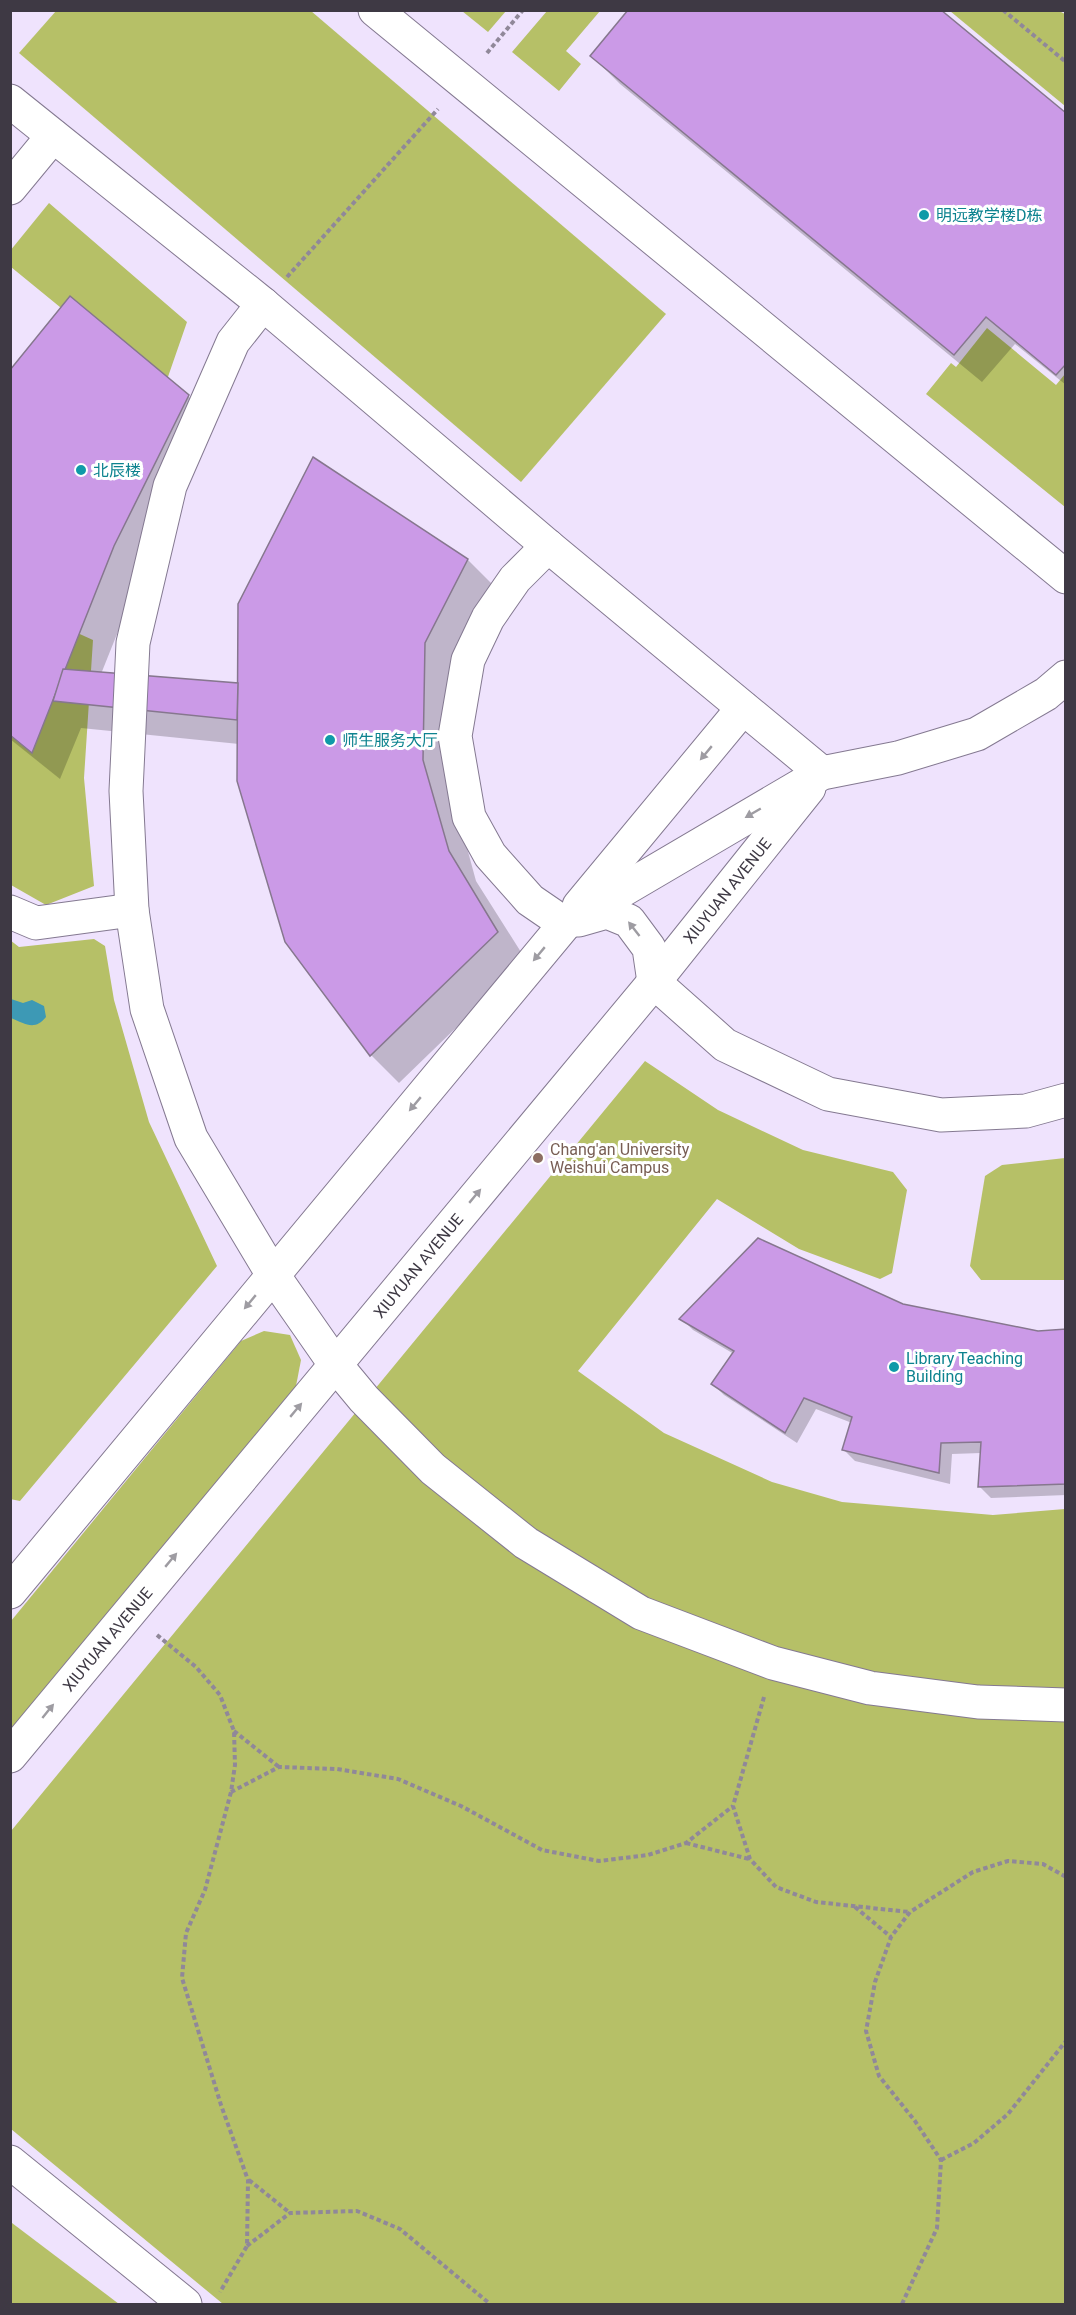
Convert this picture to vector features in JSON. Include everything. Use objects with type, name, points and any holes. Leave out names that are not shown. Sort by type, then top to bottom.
[{"type":"street","points":[[375,10],[1065,577]]},
{"type":"street","points":[[10,101],[263,304],[548,546],[822,773]]},
{"type":"street","points":[[10,188],[53,136]]},
{"type":"street","points":[[263,304],[233,342],[170,486],[133,643],[126,791],[132,910],[147,1009],[190,1138],[273,1275],[334,1364],[364,1399],[433,1469],[526,1543],[641,1613],[773,1663],[870,1688],[978,1702],[1065,1705]]},
{"type":"street","points":[[548,546],[515,579],[488,618],[468,660],[455,736],[470,817],[490,855],[530,900],[565,924]]},
{"type":"street","name":"XIUYUAN AVENUE","points":[[10,1592],[565,924],[822,773],[898,758],[977,734],[1046,694],[1065,677]]},
{"type":"street","points":[[565,924],[743,708]]},
{"type":"street","name":"XIUYUAN AVENUE","points":[[10,1756],[654,982],[822,773]]},
{"type":"street","points":[[10,912],[36,923],[132,910]]},
{"type":"street","points":[[565,924],[607,912],[630,921],[649,948],[654,982],[724,1045],[828,1094],[940,1115],[1026,1111],[1065,1100]]},
{"type":"street","points":[[10,2162],[200,2302]]},
{"type":"path","points":[[263,304],[462,82],[523,10]]},
{"type":"path","points":[[1003,10],[1065,62]]},
{"type":"path","points":[[129,1611],[196,1667],[220,1695],[234,1731],[231,1792],[205,1890],[186,1933],[182,1978],[221,2105],[248,2180],[247,2246]]},
{"type":"path","points":[[773,1663],[733,1806],[750,1859],[776,1887],[816,1902],[910,1912]]},
{"type":"path","points":[[234,1731],[279,1767]]},
{"type":"path","points":[[231,1792],[279,1767],[337,1769],[398,1779],[461,1806],[542,1850],[599,1861],[648,1855],[686,1843],[733,1806]]},
{"type":"path","points":[[686,1843],[750,1859]]},
{"type":"path","points":[[902,2304],[937,2228],[941,2160],[915,2121],[879,2076],[866,2031],[875,1982],[891,1937],[910,1912],[973,1872],[1008,1861],[1043,1864],[1065,1877]]},
{"type":"path","points":[[854,1906],[891,1937]]},
{"type":"path","points":[[941,2160],[975,2143],[1008,2114],[1065,2041]]},
{"type":"path","points":[[248,2180],[290,2213]]},
{"type":"path","points":[[200,2302],[247,2246],[290,2213],[357,2211],[400,2229],[490,2304]]},
{"type":"green space","points":[[506,10],[488,32],[462,11]]},
{"type":"green space","points":[[56,11],[311,11],[666,314],[521,482],[19,53]]},
{"type":"green space","points":[[547,11],[600,11],[566,51],[581,64],[559,91],[512,52]]},
{"type":"green space","points":[[950,11],[1059,11],[1065,14],[1065,106]]},
{"type":"green space","points":[[49,203],[187,322],[153,420],[104,343],[11,267],[10,251]]},
{"type":"green space","points":[[987,328],[1056,385],[1065,374],[1065,507],[926,394],[951,363],[956,367]]},
{"type":"green space","points":[[31,612],[93,640],[84,778],[94,886],[46,905],[11,885],[11,680]]},
{"type":"green space","points":[[94,939],[105,946],[114,1000],[149,1122],[217,1266],[20,1501],[10,1499],[10,940],[19,947]]},
{"type":"green space","points":[[645,1061],[718,1110],[803,1150],[893,1172],[907,1190],[892,1273],[880,1279],[799,1249],[717,1199],[578,1371],[664,1433],[772,1482],[842,1502],[993,1515],[1065,1509],[1065,2304],[223,2304],[11,2129],[11,1831]]},
{"type":"green space","points":[[1065,1158],[1065,1280],[981,1280],[970,1266],[985,1176],[1002,1165]]},
{"type":"green space","points":[[264,1331],[290,1335],[301,1360],[296,1386],[11,1731],[11,1621],[241,1341]]},
{"type":"green space","points":[[12,2223],[119,2304],[11,2304]]},
{"type":"water","points":[[11,999],[23,1003],[32,1000],[44,1006],[46,1017],[34,1025],[11,1018]]},
{"type":"building","name":"明远教学楼D栋","points":[[628,10],[941,10],[1066,113],[1066,364],[1056,375],[986,317],[954,355],[590,56]]},
{"type":"building","name":"北辰楼","points":[[70,296],[189,395],[114,546],[32,753],[10,735],[10,370]]},
{"type":"building","name":"师生服务大厅","points":[[313,457],[468,559],[425,643],[423,760],[449,851],[498,932],[370,1056],[285,942],[237,781],[238,604]]},
{"type":"building","points":[[63,669],[238,683],[237,720],[53,701]]},
{"type":"building","name":"Library Teaching Building","points":[[758,1238],[903,1304],[1038,1331],[1066,1329],[1066,1484],[978,1487],[981,1442],[941,1443],[939,1473],[842,1450],[852,1417],[804,1398],[785,1433],[711,1384],[734,1351],[679,1319]]},
{"type":"place","name":"明远教学楼D栋","points":[[924,215]]},
{"type":"place","name":"北辰楼","points":[[81,470]]},
{"type":"place","name":"师生服务大厅","points":[[330,740]]},
{"type":"place","name":"Chang'an University Weishui Campus","points":[[538,1158]]},
{"type":"place","name":"Library Teaching Building","points":[[894,1367]]}]
